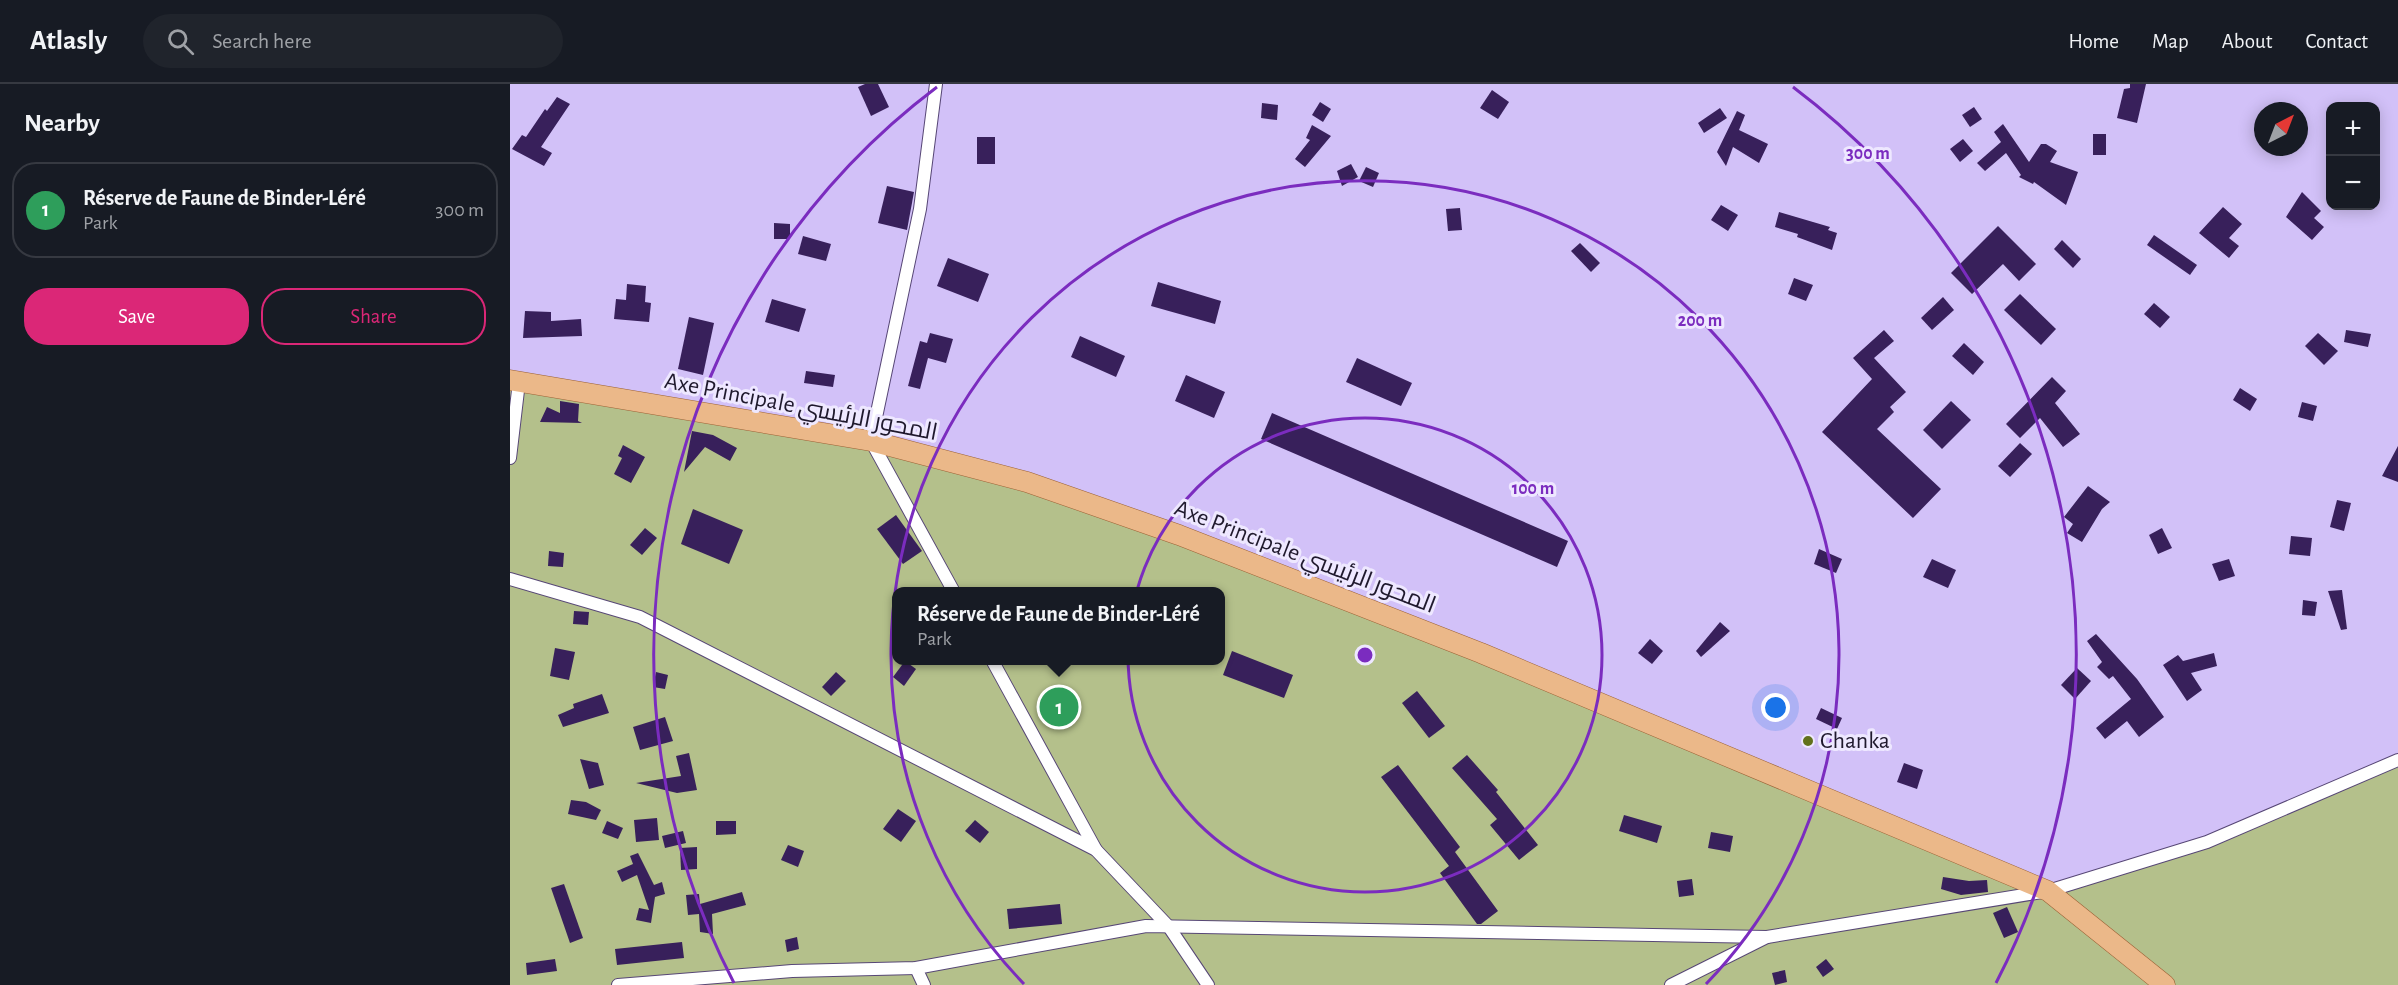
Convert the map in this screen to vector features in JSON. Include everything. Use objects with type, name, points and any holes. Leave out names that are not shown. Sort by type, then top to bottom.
[{"type":"main road","name":"Axe Principale المحور الرئيسي","points":[[515,381],[871,441],[1027,482],[1179,535],[1481,653],[2048,891],[2165,985]]},
{"type":"street","points":[[936,84],[920,209],[871,441],[952,587]]},
{"type":"street","points":[[510,458],[515,381]]},
{"type":"street","points":[[510,579],[640,617],[1096,850]]},
{"type":"street","points":[[995,665],[1096,850],[1169,927],[1208,985]]},
{"type":"street","points":[[618,985],[792,971],[916,968],[1146,926],[1767,937],[2048,891],[2213,840],[2398,760]]},
{"type":"street","points":[[1671,985],[1767,937]]},
{"type":"street","points":[[916,968],[924,985]]},
{"type":"green space","points":[[510,380],[835,436],[1179,535],[2048,891],[2213,840],[2398,761],[2398,985],[510,985]]},
{"type":"building","points":[[865,84],[878,84],[889,107],[871,116],[858,87]]},
{"type":"building","points":[[2130,84],[2146,84],[2137,123],[2117,118],[2124,89],[2130,88]]},
{"type":"building","points":[[1492,90],[1509,102],[1498,119],[1480,108]]},
{"type":"building","points":[[557,97],[570,104],[541,147],[552,153],[544,166],[512,149],[522,135],[526,137],[545,109],[547,111]]},
{"type":"building","points":[[1320,102],[1331,109],[1323,122],[1312,115]]},
{"type":"building","points":[[1262,103],[1278,105],[1277,120],[1261,118]]},
{"type":"building","points":[[1974,107],[1982,119],[1970,127],[1962,115]]},
{"type":"building","points":[[1720,108],[1727,118],[1704,133],[1698,123]]},
{"type":"building","points":[[1737,111],[1745,115],[1739,130],[1768,144],[1759,163],[1733,147],[1726,166],[1717,152]]},
{"type":"building","points":[[2003,124],[2029,162],[2041,144],[2046,144],[2057,151],[2050,162],[2078,172],[2066,205],[2034,182],[2033,184],[2019,177],[2021,175],[2006,153],[1985,171],[1977,163],[2001,142],[1994,132]]},
{"type":"building","points":[[1312,125],[1331,136],[1305,167],[1295,159],[1310,140],[1306,138]]},
{"type":"building","points":[[2093,134],[2106,134],[2106,155],[2093,155]]},
{"type":"building","points":[[977,137],[995,137],[995,164],[977,164]]},
{"type":"building","points":[[1963,139],[1973,151],[1960,162],[1950,149]]},
{"type":"building","points":[[1351,164],[1358,177],[1342,186],[1337,171]]},
{"type":"building","points":[[1366,167],[1379,173],[1373,187],[1359,181]]},
{"type":"building","points":[[887,186],[914,192],[907,230],[878,223]]},
{"type":"building","points":[[2302,192],[2321,211],[2314,218],[2324,227],[2312,240],[2286,217]]},
{"type":"building","points":[[1721,205],[1738,215],[1728,231],[1711,220]]},
{"type":"building","points":[[2223,207],[2242,224],[2229,238],[2239,246],[2229,258],[2199,233]]},
{"type":"building","points":[[1460,208],[1462,230],[1448,231],[1446,209]]},
{"type":"building","points":[[1779,212],[1830,227],[1828,230],[1837,233],[1832,250],[1797,237],[1798,234],[1775,227]]},
{"type":"building","points":[[774,223],[790,224],[790,239],[774,239]]},
{"type":"building","points":[[1998,226],[2036,264],[2019,281],[2003,264],[1972,294],[1951,273]]},
{"type":"building","points":[[2154,235],[2197,265],[2190,275],[2147,245]]},
{"type":"building","points":[[803,236],[831,244],[826,261],[798,254]]},
{"type":"building","points":[[2062,240],[2081,259],[2073,268],[2054,249]]},
{"type":"building","points":[[1580,243],[1600,263],[1591,272],[1571,251]]},
{"type":"building","points":[[948,258],[989,274],[978,302],[937,286]]},
{"type":"building","points":[[1794,278],[1813,285],[1806,301],[1788,294]]},
{"type":"building","points":[[1158,282],[1221,301],[1215,324],[1151,306]]},
{"type":"building","points":[[627,284],[646,286],[645,302],[651,303],[649,322],[614,319],[616,299],[626,300]]},
{"type":"building","points":[[2020,294],[2056,329],[2041,345],[2004,310]]},
{"type":"building","points":[[1943,297],[1954,310],[1932,330],[1921,318]]},
{"type":"building","points":[[772,299],[806,309],[799,332],[765,322]]},
{"type":"building","points":[[2154,303],[2170,317],[2160,328],[2144,314]]},
{"type":"building","points":[[525,311],[551,312],[551,321],[581,319],[582,336],[523,338]]},
{"type":"building","points":[[689,317],[714,323],[703,375],[678,369]]},
{"type":"building","points":[[1884,330],[1894,341],[1874,358],[1906,392],[1890,407],[1894,412],[1877,429],[1941,489],[1913,518],[1822,432],[1872,379],[1853,358]]},
{"type":"building","points":[[2346,330],[2371,334],[2368,347],[2344,342]]},
{"type":"building","points":[[930,333],[953,339],[946,363],[928,358],[920,389],[908,386],[920,341],[927,343]]},
{"type":"building","points":[[2318,333],[2338,351],[2324,365],[2305,346]]},
{"type":"building","points":[[1080,336],[1125,356],[1116,377],[1071,357]]},
{"type":"building","points":[[1964,343],[1984,362],[1973,375],[1952,356]]},
{"type":"building","points":[[1357,358],[1412,383],[1401,406],[1346,382]]},
{"type":"building","points":[[806,371],[835,375],[833,387],[804,383]]},
{"type":"building","points":[[1186,375],[1225,392],[1214,418],[1175,401]]},
{"type":"building","points":[[2052,377],[2066,391],[2055,403],[2080,434],[2063,447],[2040,418],[2020,438],[2006,424]]},
{"type":"building","points":[[2240,388],[2257,399],[2250,411],[2233,400]]},
{"type":"building","points":[[560,401],[579,404],[578,421],[582,423],[540,422],[547,407],[560,413]]},
{"type":"building","points":[[1951,401],[1971,420],[1942,449],[1923,430]]},
{"type":"building","points":[[2302,402],[2317,406],[2313,421],[2298,417]]},
{"type":"building","points":[[1272,413],[1568,541],[1557,567],[1261,439]]},
{"type":"building","points":[[692,431],[713,435],[737,448],[730,461],[705,447],[684,472]]},
{"type":"building","points":[[2020,443],[2032,454],[2010,477],[1998,466]]},
{"type":"building","points":[[623,445],[645,457],[631,483],[614,474],[622,458],[618,456]]},
{"type":"building","points":[[2398,446],[2398,482],[2382,476]]},
{"type":"building","points":[[2088,486],[2110,502],[2102,509],[2082,542],[2067,533],[2073,524],[2064,517]]},
{"type":"building","points":[[2337,500],[2351,503],[2344,531],[2330,527]]},
{"type":"building","points":[[693,509],[743,530],[729,564],[681,544]]},
{"type":"building","points":[[896,515],[922,551],[903,564],[877,529]]},
{"type":"building","points":[[645,528],[657,538],[642,555],[630,545]]},
{"type":"building","points":[[2162,528],[2172,548],[2158,554],[2149,535]]},
{"type":"building","points":[[2291,536],[2312,538],[2310,556],[2289,554]]},
{"type":"building","points":[[1819,549],[1842,559],[1836,573],[1814,564]]},
{"type":"building","points":[[549,551],[564,553],[563,567],[548,566]]},
{"type":"building","points":[[1932,559],[1956,570],[1948,588],[1923,577]]},
{"type":"building","points":[[2229,559],[2235,576],[2219,581],[2212,564]]},
{"type":"building","points":[[2342,590],[2347,629],[2341,630],[2328,591]]},
{"type":"building","points":[[2303,600],[2317,602],[2315,616],[2302,615]]},
{"type":"building","points":[[574,611],[589,612],[588,625],[573,624]]},
{"type":"building","points":[[1720,622],[1730,631],[1701,657],[1696,651]]},
{"type":"building","points":[[2096,634],[2137,679],[2164,717],[2139,737],[2127,721],[2105,739],[2096,728],[2131,699],[2113,676],[2109,679],[2097,667],[2102,662],[2087,641]]},
{"type":"building","points":[[1650,639],[1663,651],[1652,664],[1638,653]]},
{"type":"building","points":[[555,648],[575,652],[569,680],[550,676]]},
{"type":"building","points":[[1232,651],[1293,675],[1284,698],[1223,675]]},
{"type":"building","points":[[2214,653],[2217,666],[2191,673],[2202,690],[2187,701],[2163,665],[2178,655],[2183,661]]},
{"type":"building","points":[[902,665],[910,665],[916,669],[904,686],[893,677]]},
{"type":"building","points":[[2077,668],[2091,681],[2075,699],[2061,685]]},
{"type":"building","points":[[656,672],[668,675],[665,689],[653,687]]},
{"type":"building","points":[[836,672],[846,681],[831,696],[822,687]]},
{"type":"building","points":[[1417,691],[1445,726],[1429,738],[1402,703]]},
{"type":"building","points":[[602,694],[609,713],[563,727],[558,715],[574,708],[573,704]]},
{"type":"building","points":[[1821,708],[1842,718],[1837,729],[1816,719]]},
{"type":"building","points":[[665,717],[673,741],[640,750],[633,727]]},
{"type":"building","points":[[689,753],[697,790],[677,793],[636,783],[681,776],[676,756]]},
{"type":"building","points":[[1467,755],[1498,790],[1496,792],[1538,845],[1519,860],[1490,825],[1497,819],[1452,768]]},
{"type":"building","points":[[580,759],[598,763],[604,785],[589,789]]},
{"type":"building","points":[[1904,763],[1923,770],[1917,789],[1897,782]]},
{"type":"building","points":[[1398,765],[1460,847],[1455,852],[1498,911],[1481,924],[1477,924],[1440,873],[1449,866],[1381,777]]},
{"type":"building","points":[[571,800],[586,802],[601,810],[596,820],[568,814]]},
{"type":"building","points":[[898,809],[916,821],[901,842],[883,829]]},
{"type":"building","points":[[1624,815],[1662,826],[1657,843],[1619,831]]},
{"type":"building","points":[[657,818],[659,840],[636,842],[634,820]]},
{"type":"building","points":[[975,820],[989,832],[980,843],[965,831]]},
{"type":"building","points":[[607,821],[623,828],[618,839],[602,833]]},
{"type":"building","points":[[716,821],[736,821],[736,834],[716,835]]},
{"type":"building","points":[[683,831],[686,843],[665,848],[662,836]]},
{"type":"building","points":[[1711,832],[1733,836],[1730,852],[1708,848]]},
{"type":"building","points":[[788,845],[804,851],[798,867],[781,860]]},
{"type":"building","points":[[697,847],[697,869],[681,870],[680,848]]},
{"type":"building","points":[[638,853],[654,885],[662,882],[665,894],[655,897],[651,923],[636,920],[639,908],[649,910],[637,875],[622,882],[617,871],[633,864],[630,856]]},
{"type":"building","points":[[1943,877],[1969,881],[1987,880],[1988,892],[1961,895],[1941,889]]},
{"type":"building","points":[[1692,879],[1694,895],[1679,897],[1677,881]]},
{"type":"building","points":[[564,884],[583,938],[570,943],[551,888]]},
{"type":"building","points":[[742,892],[746,905],[712,914],[713,934],[700,932],[699,914],[688,915],[686,895],[699,894],[700,904]]},
{"type":"building","points":[[1060,904],[1062,924],[1009,929],[1007,909]]},
{"type":"building","points":[[2007,907],[2018,932],[2004,938],[1993,913]]},
{"type":"building","points":[[797,937],[799,949],[787,952],[785,940]]},
{"type":"building","points":[[682,942],[684,958],[617,965],[615,949]]},
{"type":"building","points":[[555,959],[557,971],[527,975],[526,963]]},
{"type":"building","points":[[1826,959],[1834,969],[1823,977],[1816,967]]},
{"type":"building","points":[[1785,970],[1787,982],[1775,985],[1772,973]]},
{"type":"place","name":"Réserve de Faune de Binder-Léré","points":[[1059,707]]},
{"type":"place","name":"Chanka","points":[[1808,741]]}]
